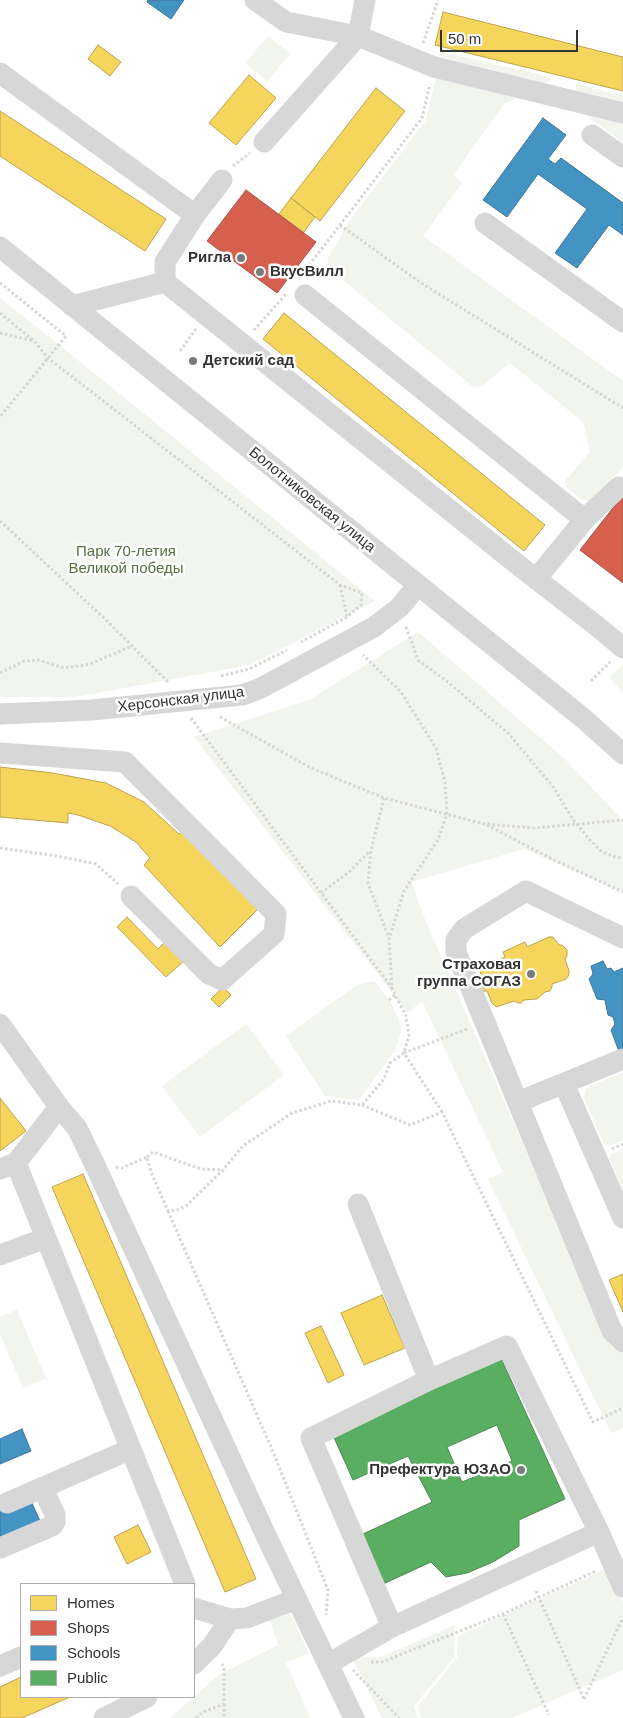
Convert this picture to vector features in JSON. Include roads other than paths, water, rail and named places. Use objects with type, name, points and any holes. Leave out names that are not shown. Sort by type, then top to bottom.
[{"type":"street","points":[[255,0],[286,22],[358,36],[425,64],[623,113]]},
{"type":"street","points":[[264,142],[358,36],[364,0]]},
{"type":"street","points":[[0,74],[196,215]]},
{"type":"street","points":[[592,135],[623,157]]},
{"type":"street","points":[[165,282],[165,262],[222,180]]},
{"type":"street","points":[[485,223],[623,322]]},
{"type":"street","name":"Болотниковская улица","points":[[0,247],[584,719],[623,754]]},
{"type":"street","points":[[72,306],[165,282]]},
{"type":"street","points":[[165,282],[536,579],[598,626],[623,648]]},
{"type":"street","points":[[297,288],[568,506],[586,518]]},
{"type":"street","points":[[536,579],[586,518],[618,487]]},
{"type":"street","name":"Херсонская улица","points":[[0,714],[92,710],[242,695],[260,689],[374,626],[400,607],[418,585]]},
{"type":"street","points":[[0,753],[125,762],[276,914],[274,934],[222,980],[209,974],[131,896]]},
{"type":"street","points":[[623,938],[526,891],[464,930],[456,940],[456,952],[612,1331],[623,1342]]},
{"type":"street","points":[[0,1024],[77,1128],[296,1599],[338,1664],[354,1718]]},
{"type":"street","points":[[518,1102],[623,1059]]},
{"type":"street","points":[[564,1084],[623,1218]]},
{"type":"street","points":[[59,1106],[8,1166],[46,1238],[184,1583]]},
{"type":"street","points":[[358,1204],[429,1380]]},
{"type":"street","points":[[0,1255],[46,1238]]},
{"type":"street","points":[[392,1627],[311,1438],[429,1380],[507,1346],[618,1572]]},
{"type":"street","points":[[7,1503],[131,1450]]},
{"type":"street","points":[[0,1548],[52,1526],[55,1522],[55,1515],[43,1488]]},
{"type":"street","points":[[338,1664],[392,1627],[599,1532]]},
{"type":"street","points":[[195,1608],[230,1618],[247,1618],[296,1599]]},
{"type":"street","points":[[195,1663],[212,1646],[230,1618]]},
{"type":"street","points":[[0,1666],[20,1657]]},
{"type":"street","points":[[104,1718],[146,1698]]},
{"type":"place","name":"Ригла","points":[[241,258]]},
{"type":"place","name":"ВкусВилл","points":[[260,272]]},
{"type":"place","name":"Детский сад","points":[[193,361]]},
{"type":"place","name":"Страховая группа СОГАЗ","points":[[531,974]]},
{"type":"place","name":"Префектура ЮЗАО","points":[[521,1470]]},
{"type":"park label","name":"Парк 70-летия Великой победы","points":[[126,560]]}]
